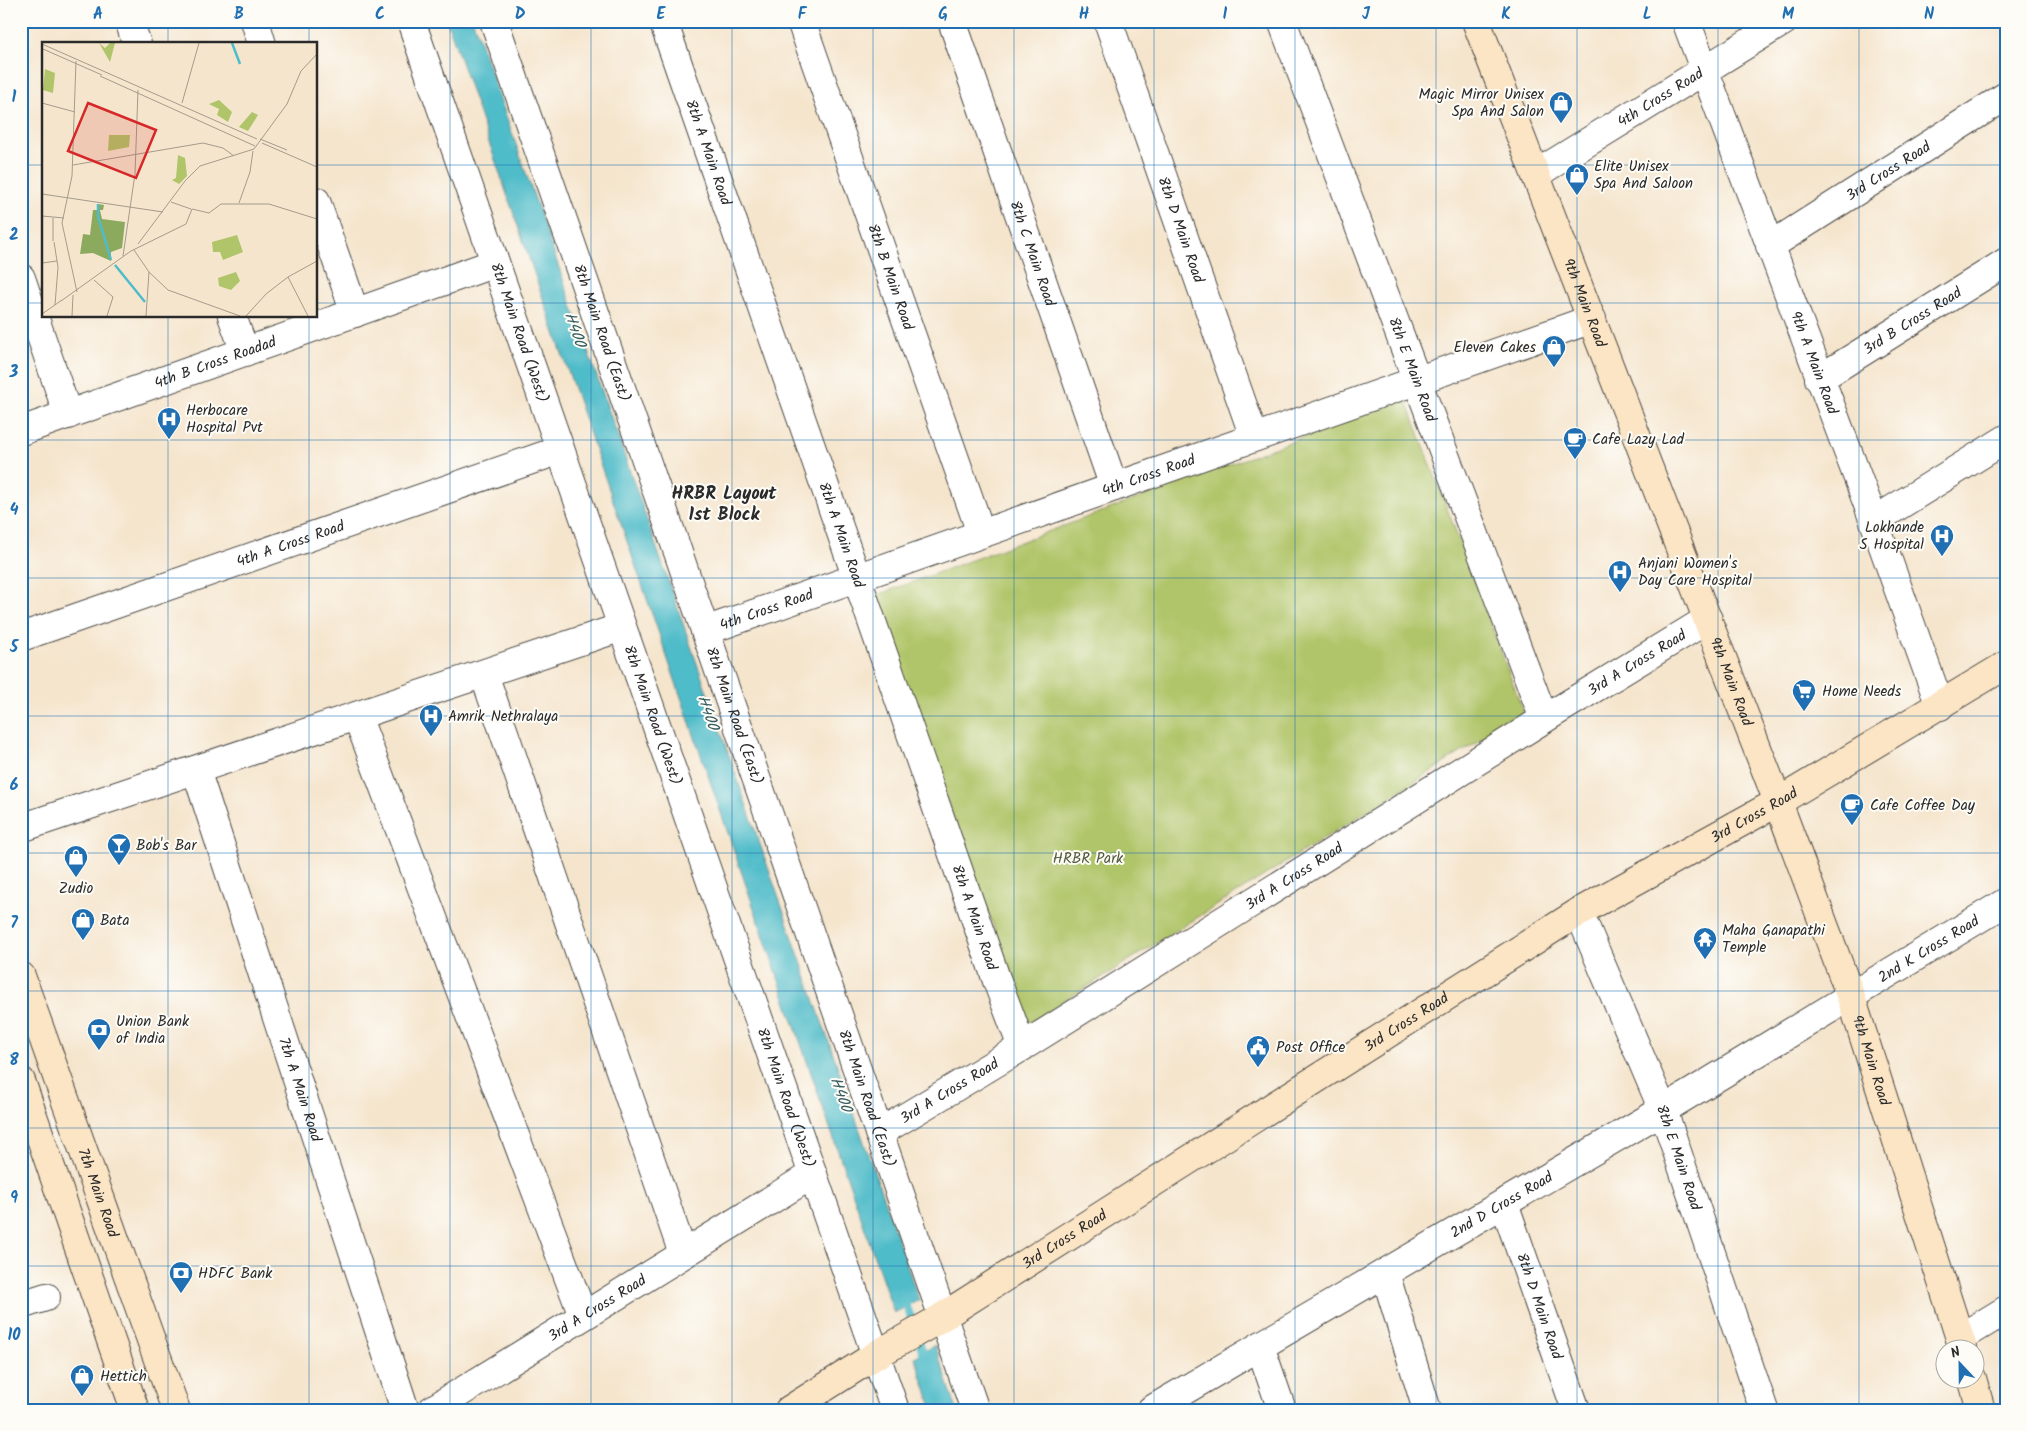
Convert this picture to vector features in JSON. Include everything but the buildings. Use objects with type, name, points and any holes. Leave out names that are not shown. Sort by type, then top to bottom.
[{"type":"street","points":[[129,21],[135,42]]},
{"type":"street","points":[[254,21],[261,42]]},
{"type":"street","name":"8th Main Road (West)","points":[[410,21],[813,1174],[886,1349],[895,1410]]},
{"type":"street","name":"8th Main Road (East)","points":[[494,21],[879,1133],[939,1319],[975,1410]]},
{"type":"street","name":"8th A Main Road","points":[[663,21],[997,981],[1022,1047]]},
{"type":"street","name":"8th B Main Road","points":[[801,21],[981,533]]},
{"type":"street","name":"8th C Main Road","points":[[952,21],[1114,487]]},
{"type":"street","name":"8th D Main Road","points":[[1108,21],[1254,438]]},
{"type":"street","name":"8th E Main Road","points":[[1282,21],[1544,719]]},
{"type":"street","name":"9th Main Road","points":[[1476,21],[1708,619],[1851,997],[1960,1338]]},
{"type":"street","name":"9th A Main Road","points":[[1686,21],[1874,521],[1940,706]]},
{"type":"street","name":"4th Cross Road","points":[[1536,174],[1784,21]]},
{"type":"street","name":"3rd Cross Road","points":[[1770,246],[2006,96]]},
{"type":"street","points":[[318,207],[355,313]]},
{"type":"street","name":"3rd B Cross Road","points":[[1820,378],[2006,262]]},
{"type":"street","name":"4th B Cross Roadad","points":[[21,431],[495,263]]},
{"type":"street","points":[[21,278],[68,414]]},
{"type":"street","points":[[233,318],[245,352]]},
{"type":"street","name":"4th Cross Road","points":[[705,631],[1592,320]]},
{"type":"street","points":[[1874,521],[2006,439]]},
{"type":"street","name":"4th A Cross Road","points":[[21,637],[560,450]]},
{"type":"street","name":"3rd A Cross Road","points":[[879,1133],[1022,1047],[1544,719],[1708,619]]},
{"type":"street","points":[[21,828],[622,628]]},
{"type":"street","name":"3rd Cross Road","points":[[789,1410],[886,1349],[939,1319],[1579,912],[1778,802],[2006,665]]},
{"type":"street","points":[[484,674],[683,1254]]},
{"type":"street","points":[[357,716],[583,1316]]},
{"type":"street","name":"7th A Main Road","points":[[196,770],[405,1410]]},
{"type":"street","name":"2nd K Cross Road","points":[[1851,997],[2006,902]]},
{"type":"street","name":"8th E Main Road","points":[[1579,912],[1663,1110],[1764,1410]]},
{"type":"street","name":"7th Main Road","points":[[21,976],[176,1410]]},
{"type":"street","name":"2nd D Cross Road","points":[[1151,1410],[1663,1110],[1851,997]]},
{"type":"street","points":[[21,1081],[135,1410]]},
{"type":"street","name":"3rd A Cross Road","points":[[432,1410],[813,1174]]},
{"type":"street","name":"8th D Main Road","points":[[1504,1203],[1576,1410]]},
{"type":"street","points":[[1385,1273],[1427,1410]]},
{"type":"street","points":[[1969,1338],[2006,1310]]},
{"type":"street","points":[[1260,1346],[1282,1410]]},
{"type":"street","points":[[1975,1388],[1981,1410]]},
{"type":"green space","name":"HRBR Park","points":[[1406,399],[1524,713],[1029,1023],[872,597]]},
{"type":"water","points":[[447,21],[473,21],[919,1300],[894,1313]]},
{"type":"water","points":[[935,1345],[957,1410],[933,1410],[915,1357]]},
{"type":"waterway","name":"H400","points":[[904,1298],[926,1361]]},
{"type":"place","name":"Magic Mirror Unisex Spa And Salon","points":[[1561,124]]},
{"type":"place","name":"Elite Unisex Spa And Saloon","points":[[1577,196]]},
{"type":"place","name":"Eleven Cakes","points":[[1554,368]]},
{"type":"place","name":"Herbocare Hospital Pvt","points":[[169,440]]},
{"type":"place","name":"Cafe Lazy Lad","points":[[1575,460]]},
{"type":"place","name":"Lokhande S Hospital","points":[[1942,557]]},
{"type":"place","name":"Anjani Women's Day Care Hospital","points":[[1620,593]]},
{"type":"place","name":"Home Needs","points":[[1804,712]]},
{"type":"place","name":"Amrik Nethralaya","points":[[431,737]]},
{"type":"place","name":"Cafe Coffee Day","points":[[1852,826]]},
{"type":"place","name":"Bob's Bar","points":[[119,866]]},
{"type":"place","name":"Zudio","points":[[76,878]]},
{"type":"place","name":"Bata","points":[[83,941]]},
{"type":"place","name":"Maha Ganapathi Temple","points":[[1705,960]]},
{"type":"place","name":"Union Bank of India","points":[[99,1051]]},
{"type":"place","name":"Post Office","points":[[1258,1068]]},
{"type":"place","name":"HDFC Bank","points":[[181,1294]]},
{"type":"place","name":"Hettich","points":[[82,1397]]},
{"type":"district","name":"HRBR Layout 1st Block","points":[[724,503]]}]
